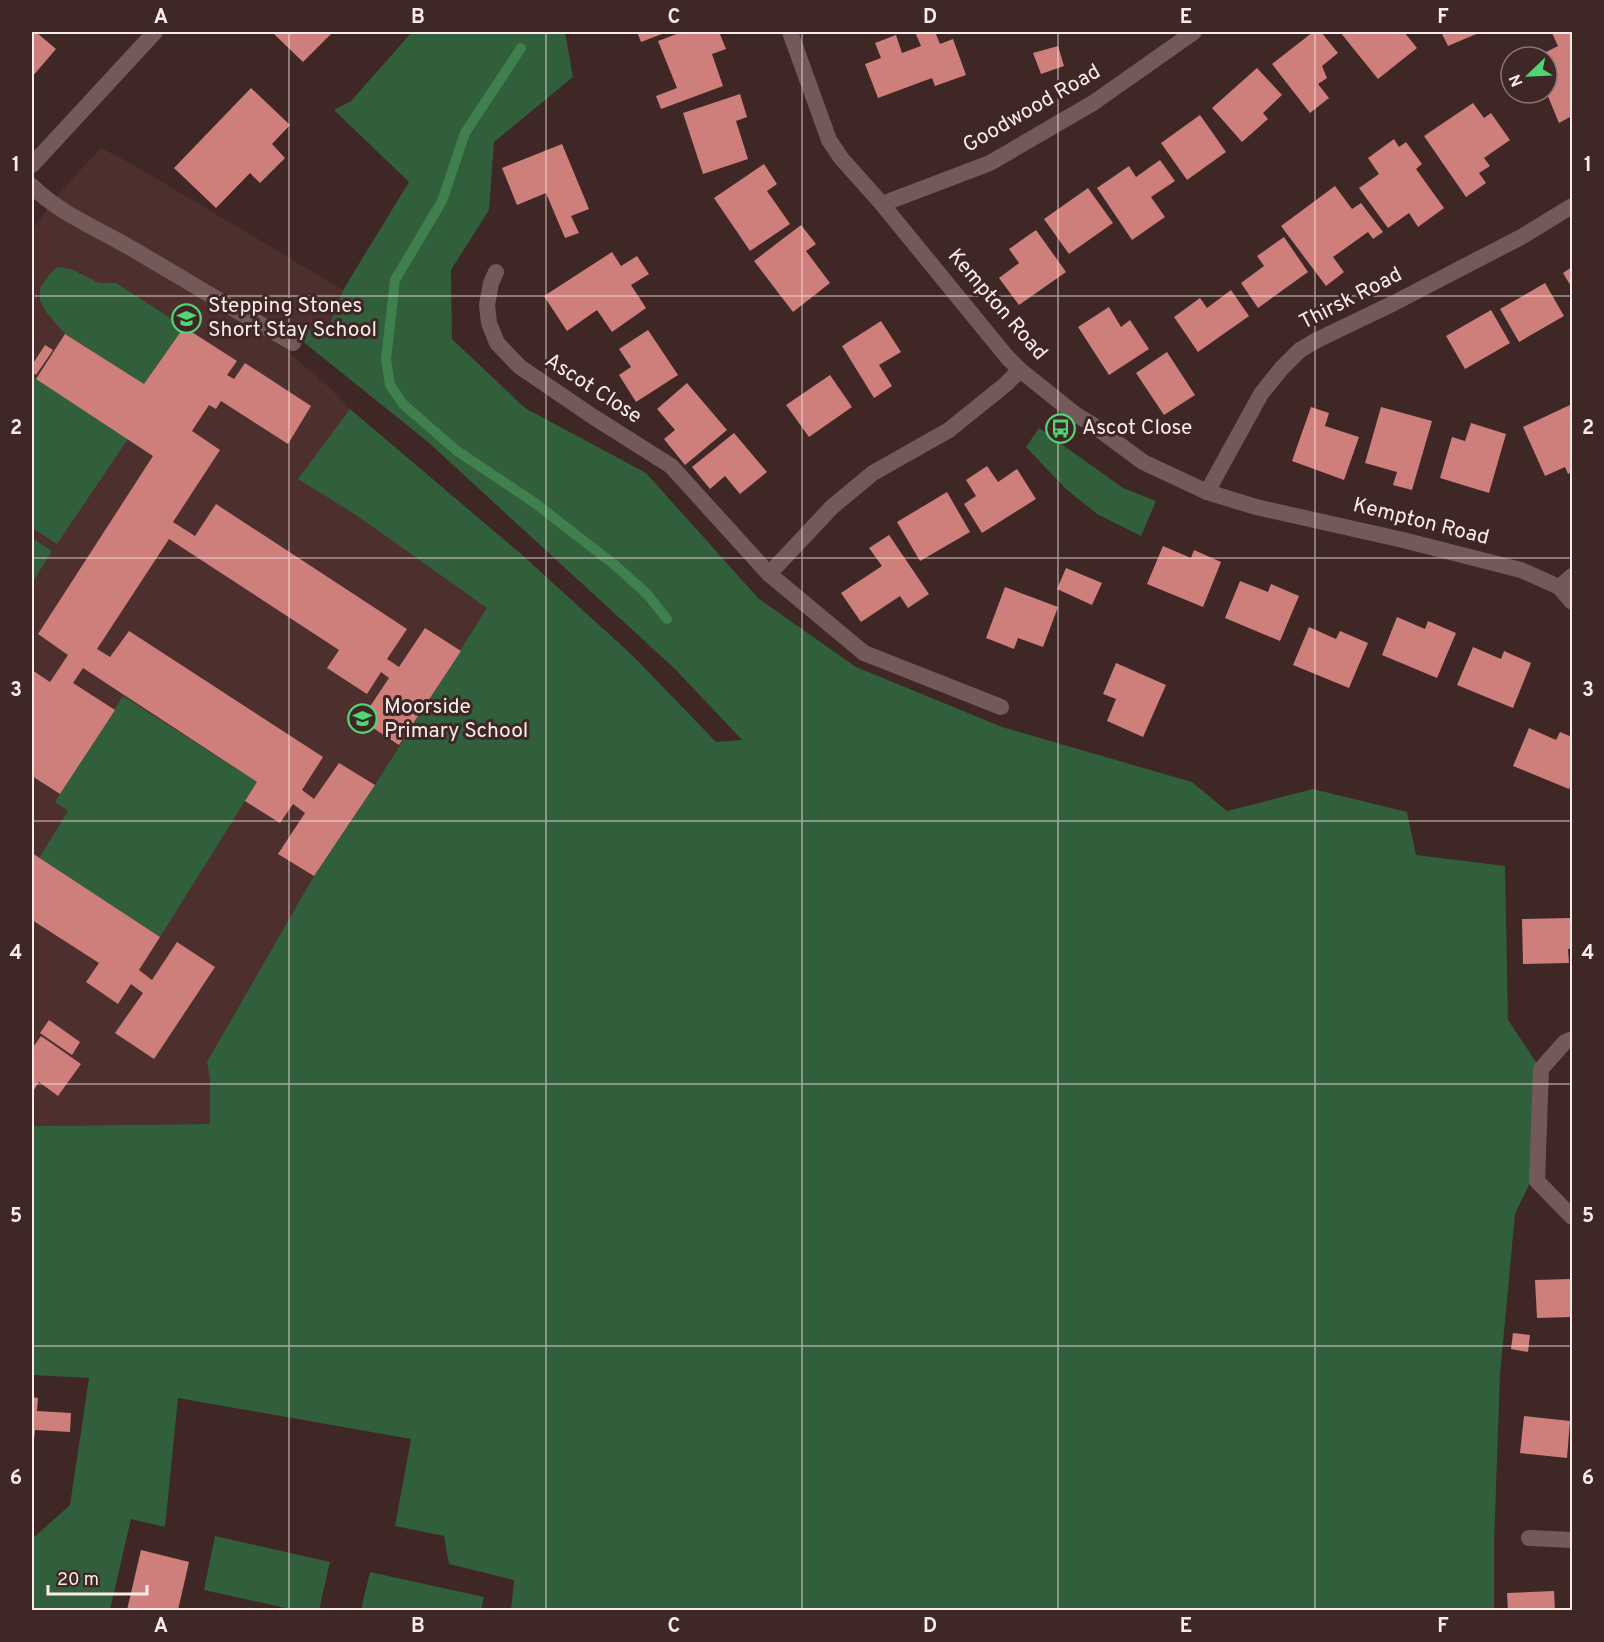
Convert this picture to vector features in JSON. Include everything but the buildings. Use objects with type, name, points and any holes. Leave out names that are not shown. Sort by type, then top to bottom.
[{"type":"street","points":[[32,165],[154,32]]},
{"type":"street","name":"Kempton Road","points":[[790,32],[829,141],[1007,357],[1075,414],[1094,425],[1143,462],[1207,492],[1256,507],[1403,540],[1521,570],[1559,587],[1572,602]]},
{"type":"street","name":"Goodwood Road","points":[[882,204],[990,163],[1093,104],[1194,32]]},
{"type":"street","points":[[32,186],[63,211],[293,343]]},
{"type":"street","name":"Thirsk Road","points":[[1207,492],[1261,394],[1300,350],[1503,246],[1572,206]]},
{"type":"street","name":"Ascot Close","points":[[496,272],[491,283],[488,305],[489,323],[497,343],[520,368],[671,466],[769,574],[864,653],[1001,707]]},
{"type":"street","points":[[769,574],[832,507],[873,473],[949,430],[1020,370]]},
{"type":"street","points":[[1559,587],[1572,576]]},
{"type":"street","points":[[1572,1038],[1565,1042],[1541,1069],[1537,1181],[1572,1217]]},
{"type":"street","points":[[1529,1538],[1572,1540]]},
{"type":"shaded area","points":[[101,148],[132,164],[343,290],[323,338],[301,325],[288,352],[329,387],[350,409],[521,554],[632,655],[716,742],[742,740],[210,1079],[210,1124],[32,1126],[32,230],[60,192]]},
{"type":"green space","points":[[412,32],[565,32],[573,77],[494,142],[489,210],[451,270],[452,339],[525,408],[646,473],[759,599],[856,667],[1002,727],[1192,782],[1227,811],[1313,789],[1407,812],[1416,855],[1505,866],[1508,1020],[1544,1074],[1536,1170],[1515,1214],[1500,1374],[1494,1610],[511,1610],[514,1580],[449,1564],[444,1536],[395,1526],[411,1439],[178,1398],[165,1527],[131,1519],[110,1610],[32,1610],[32,1539],[70,1505],[89,1378],[32,1375],[32,1126],[210,1124],[210,1079],[207,1062],[314,876],[375,785],[487,608],[356,515],[298,479],[350,409],[521,554],[632,655],[716,742],[742,740],[675,669],[428,442],[296,336],[301,325],[324,338],[343,290],[409,182],[334,110],[351,101]]},
{"type":"green space","points":[[57,267],[71,269],[99,283],[116,283],[184,327],[144,384],[65,334],[47,313],[40,301],[40,288]]},
{"type":"green space","points":[[32,376],[128,439],[57,544],[32,528]]},
{"type":"green space","points":[[1039,428],[1123,488],[1156,501],[1141,536],[1097,514],[1066,489],[1026,447]]},
{"type":"green space","points":[[32,538],[52,551],[32,583]]},
{"type":"green space","points":[[123,696],[257,782],[160,937],[39,858],[68,811],[55,802]]},
{"type":"green space","points":[[215,1536],[330,1562],[319,1610],[294,1610],[204,1590]]},
{"type":"green space","points":[[370,1572],[484,1597],[481,1610],[361,1610]]},
{"type":"waterway","points":[[521,48],[465,133],[442,201],[395,280],[386,359],[390,385],[403,404],[457,451],[535,503],[616,566],[647,594],[667,619]]},
{"type":"place","name":"Stepping Stones Short Stay School","points":[[187,318]]},
{"type":"place","name":"Ascot Close","points":[[1061,428]]},
{"type":"place","name":"Moorside Primary School","points":[[363,719]]}]
